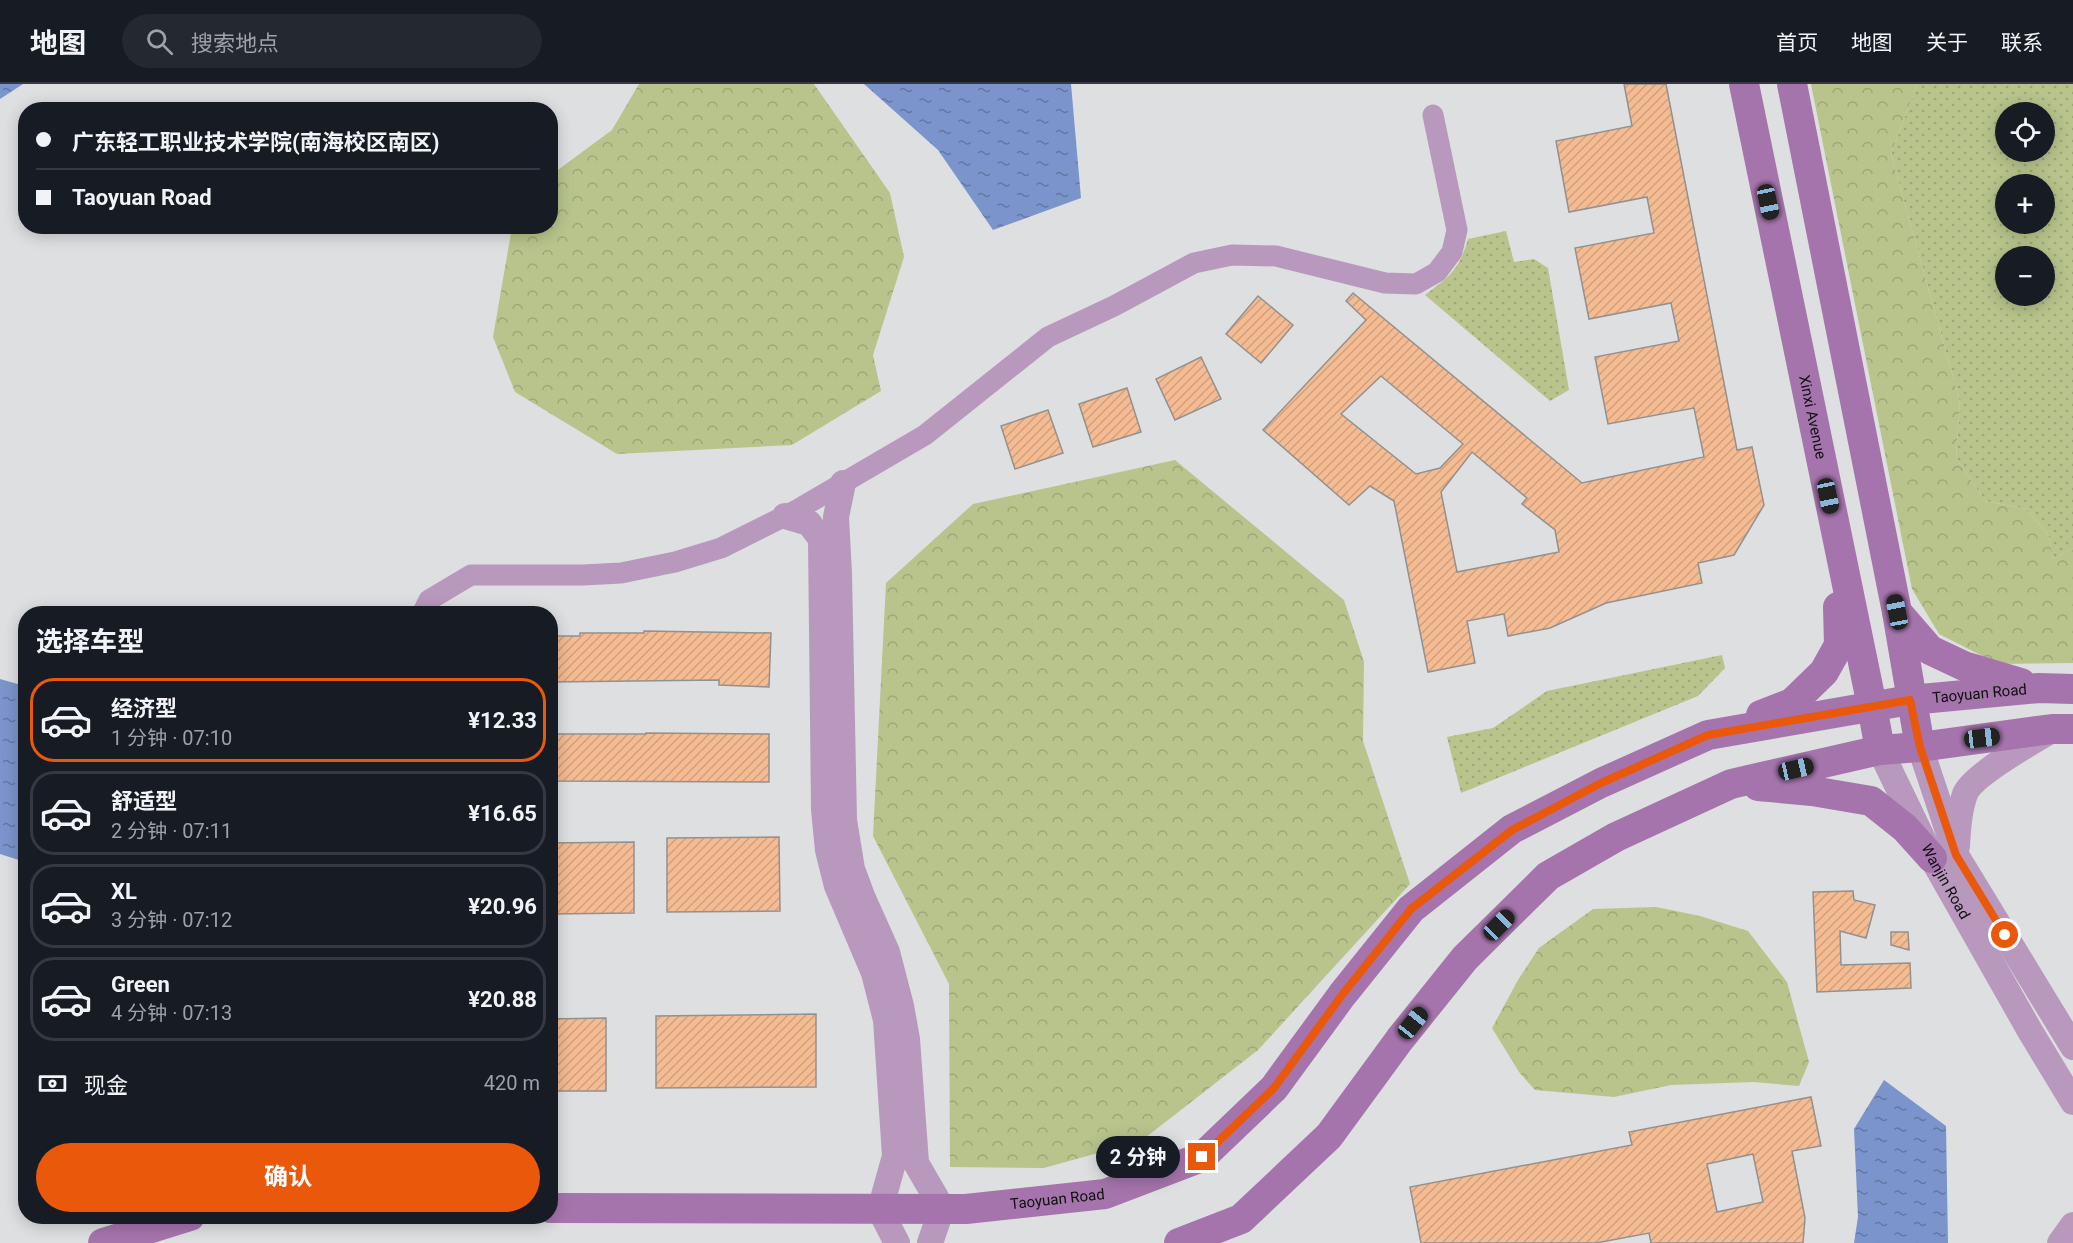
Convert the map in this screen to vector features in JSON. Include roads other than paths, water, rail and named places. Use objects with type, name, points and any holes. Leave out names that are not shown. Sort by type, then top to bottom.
[{"type":"main road","name":"Xinxi Avenue","points":[[1744,84],[1880,750]]},
{"type":"main road","points":[[1792,84],[1897,612],[1910,700],[1920,747]]},
{"type":"main road","points":[[1708,735],[1792,703],[1824,672],[1839,645],[1838,541]]},
{"type":"main road","points":[[1897,612],[1930,650],[1964,666],[2039,688],[2073,689]]},
{"type":"main road","name":"Taoyuan Road","points":[[558,1208],[966,1209],[1105,1194],[1202,1157],[1274,1088],[1342,995],[1411,909],[1512,830],[1601,783],[1708,735],[1910,700],[2039,688]]},
{"type":"main road","points":[[1179,1243],[1242,1219],[1329,1136],[1400,1039],[1466,958],[1548,876],[1617,837],[1731,784],[1880,750],[2063,729]]},
{"type":"main road","points":[[1731,784],[1812,791],[1871,801],[1944,856]]},
{"type":"main road","points":[[104,1243],[165,1224]]},
{"type":"street","points":[[426,606],[429,600],[471,575],[621,573],[675,562],[721,548],[785,516],[925,435],[1048,337],[1114,306],[1194,263],[1232,255],[1276,256],[1386,283],[1416,284],[1437,272],[1452,252],[1457,230],[1433,115]]},
{"type":"street","points":[[843,483],[836,517],[844,820],[852,869],[887,952],[901,1006],[907,1039],[916,1163],[942,1209],[930,1243]]},
{"type":"street","points":[[785,516],[808,523],[821,539],[824,810],[828,850],[837,886],[874,973],[886,1020],[895,1156],[880,1210],[897,1243]]},
{"type":"street","points":[[1944,856],[1966,792],[1992,767],[2063,729]]},
{"type":"street","name":"Wanjin Road","points":[[1920,747],[1944,856],[2030,1031],[2073,1102]]},
{"type":"street","name":"Wanjin Road","points":[[1880,750],[1944,856],[2073,1047]]},
{"type":"street","points":[[2060,1243],[2073,1225]]},
{"type":"water","points":[[0,84],[23,84],[0,99]]},
{"type":"water","points":[[864,84],[1071,84],[1081,198],[993,230],[938,150]]},
{"type":"water","points":[[0,679],[18,684],[18,860],[0,854]]},
{"type":"water","points":[[1884,1080],[1946,1126],[1948,1243],[1854,1243],[1858,1217],[1854,1129]]}]
